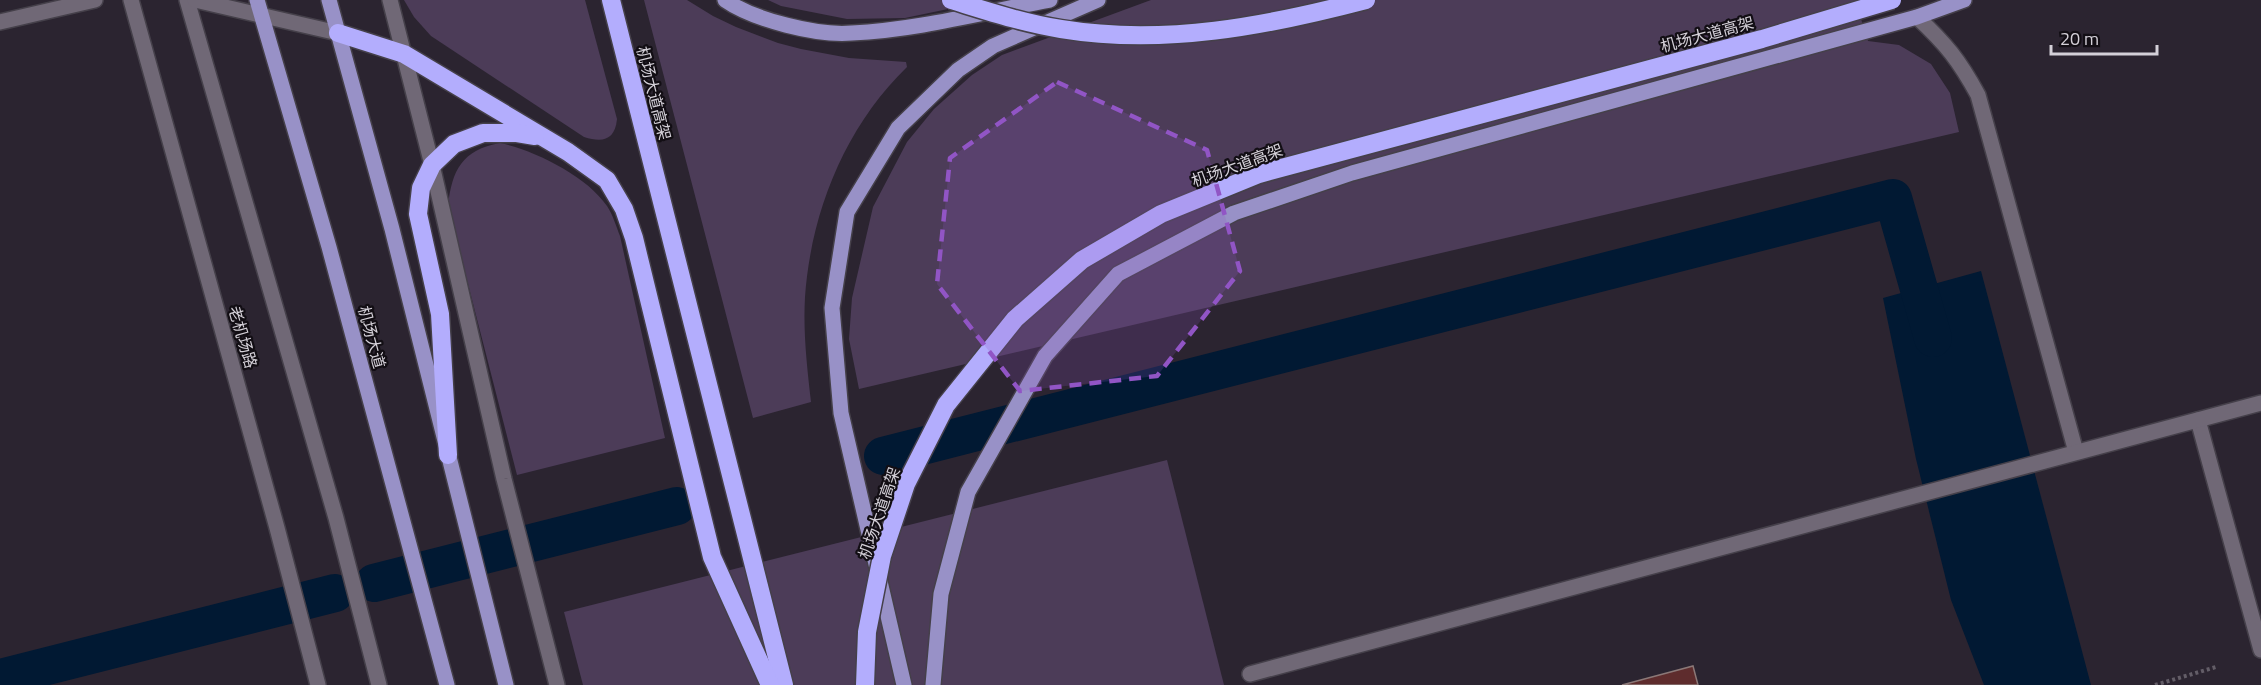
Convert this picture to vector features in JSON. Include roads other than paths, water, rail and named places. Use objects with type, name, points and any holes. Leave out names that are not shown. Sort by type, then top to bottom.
[{"type":"highway","name":"机场大道高架","points":[[611,0],[784,685]]},
{"type":"highway","points":[[951,0],[999,15],[1061,29],[1126,36],[1210,33],[1294,19],[1366,0]]},
{"type":"highway","name":"机场大道高架","points":[[865,685],[867,632],[882,556],[906,484],[946,405],[1015,319],[1082,260],[1161,214],[1259,174],[1762,39],[1892,0]]},
{"type":"highway","points":[[338,33],[404,54],[568,152],[607,180],[624,209],[634,238],[712,557],[770,685]]},
{"type":"highway","points":[[448,455],[440,314],[418,214],[421,188],[432,165],[454,144],[483,133],[517,132],[534,136],[568,152]]},
{"type":"main road","name":"机场大道","points":[[257,0],[329,247],[447,685]]},
{"type":"main road","points":[[329,0],[392,229],[506,685]]},
{"type":"main road","points":[[725,0],[740,10],[796,27],[849,34],[904,27],[1050,0]]},
{"type":"main road","points":[[904,685],[841,413],[832,308],[847,212],[898,128],[958,70],[993,46],[1098,0]]},
{"type":"main road","points":[[933,685],[941,594],[968,492],[1045,356],[1118,274],[1234,213],[1352,173],[1917,17],[1964,0]]},
{"type":"street","points":[[0,22],[94,0]]},
{"type":"street","name":"老机场路","points":[[131,0],[277,528],[317,682]]},
{"type":"street","points":[[187,0],[336,518],[379,685]]},
{"type":"street","points":[[195,0],[338,33]]},
{"type":"street","points":[[390,0],[432,165],[504,479],[557,685]]},
{"type":"street","points":[[1917,17],[1945,43],[1962,65],[1978,94],[2076,452]]},
{"type":"street","points":[[1250,674],[2261,403]]},
{"type":"street","points":[[2198,420],[2261,650]]},
{"type":"water","points":[[1981,271],[2091,685],[1984,685],[1951,600],[1916,459],[1883,298]]},
{"type":"waterway","points":[[883,456],[1893,198],[1933,338]]},
{"type":"waterway","points":[[374,583],[677,506]]},
{"type":"waterway","points":[[0,678],[335,593]]}]
